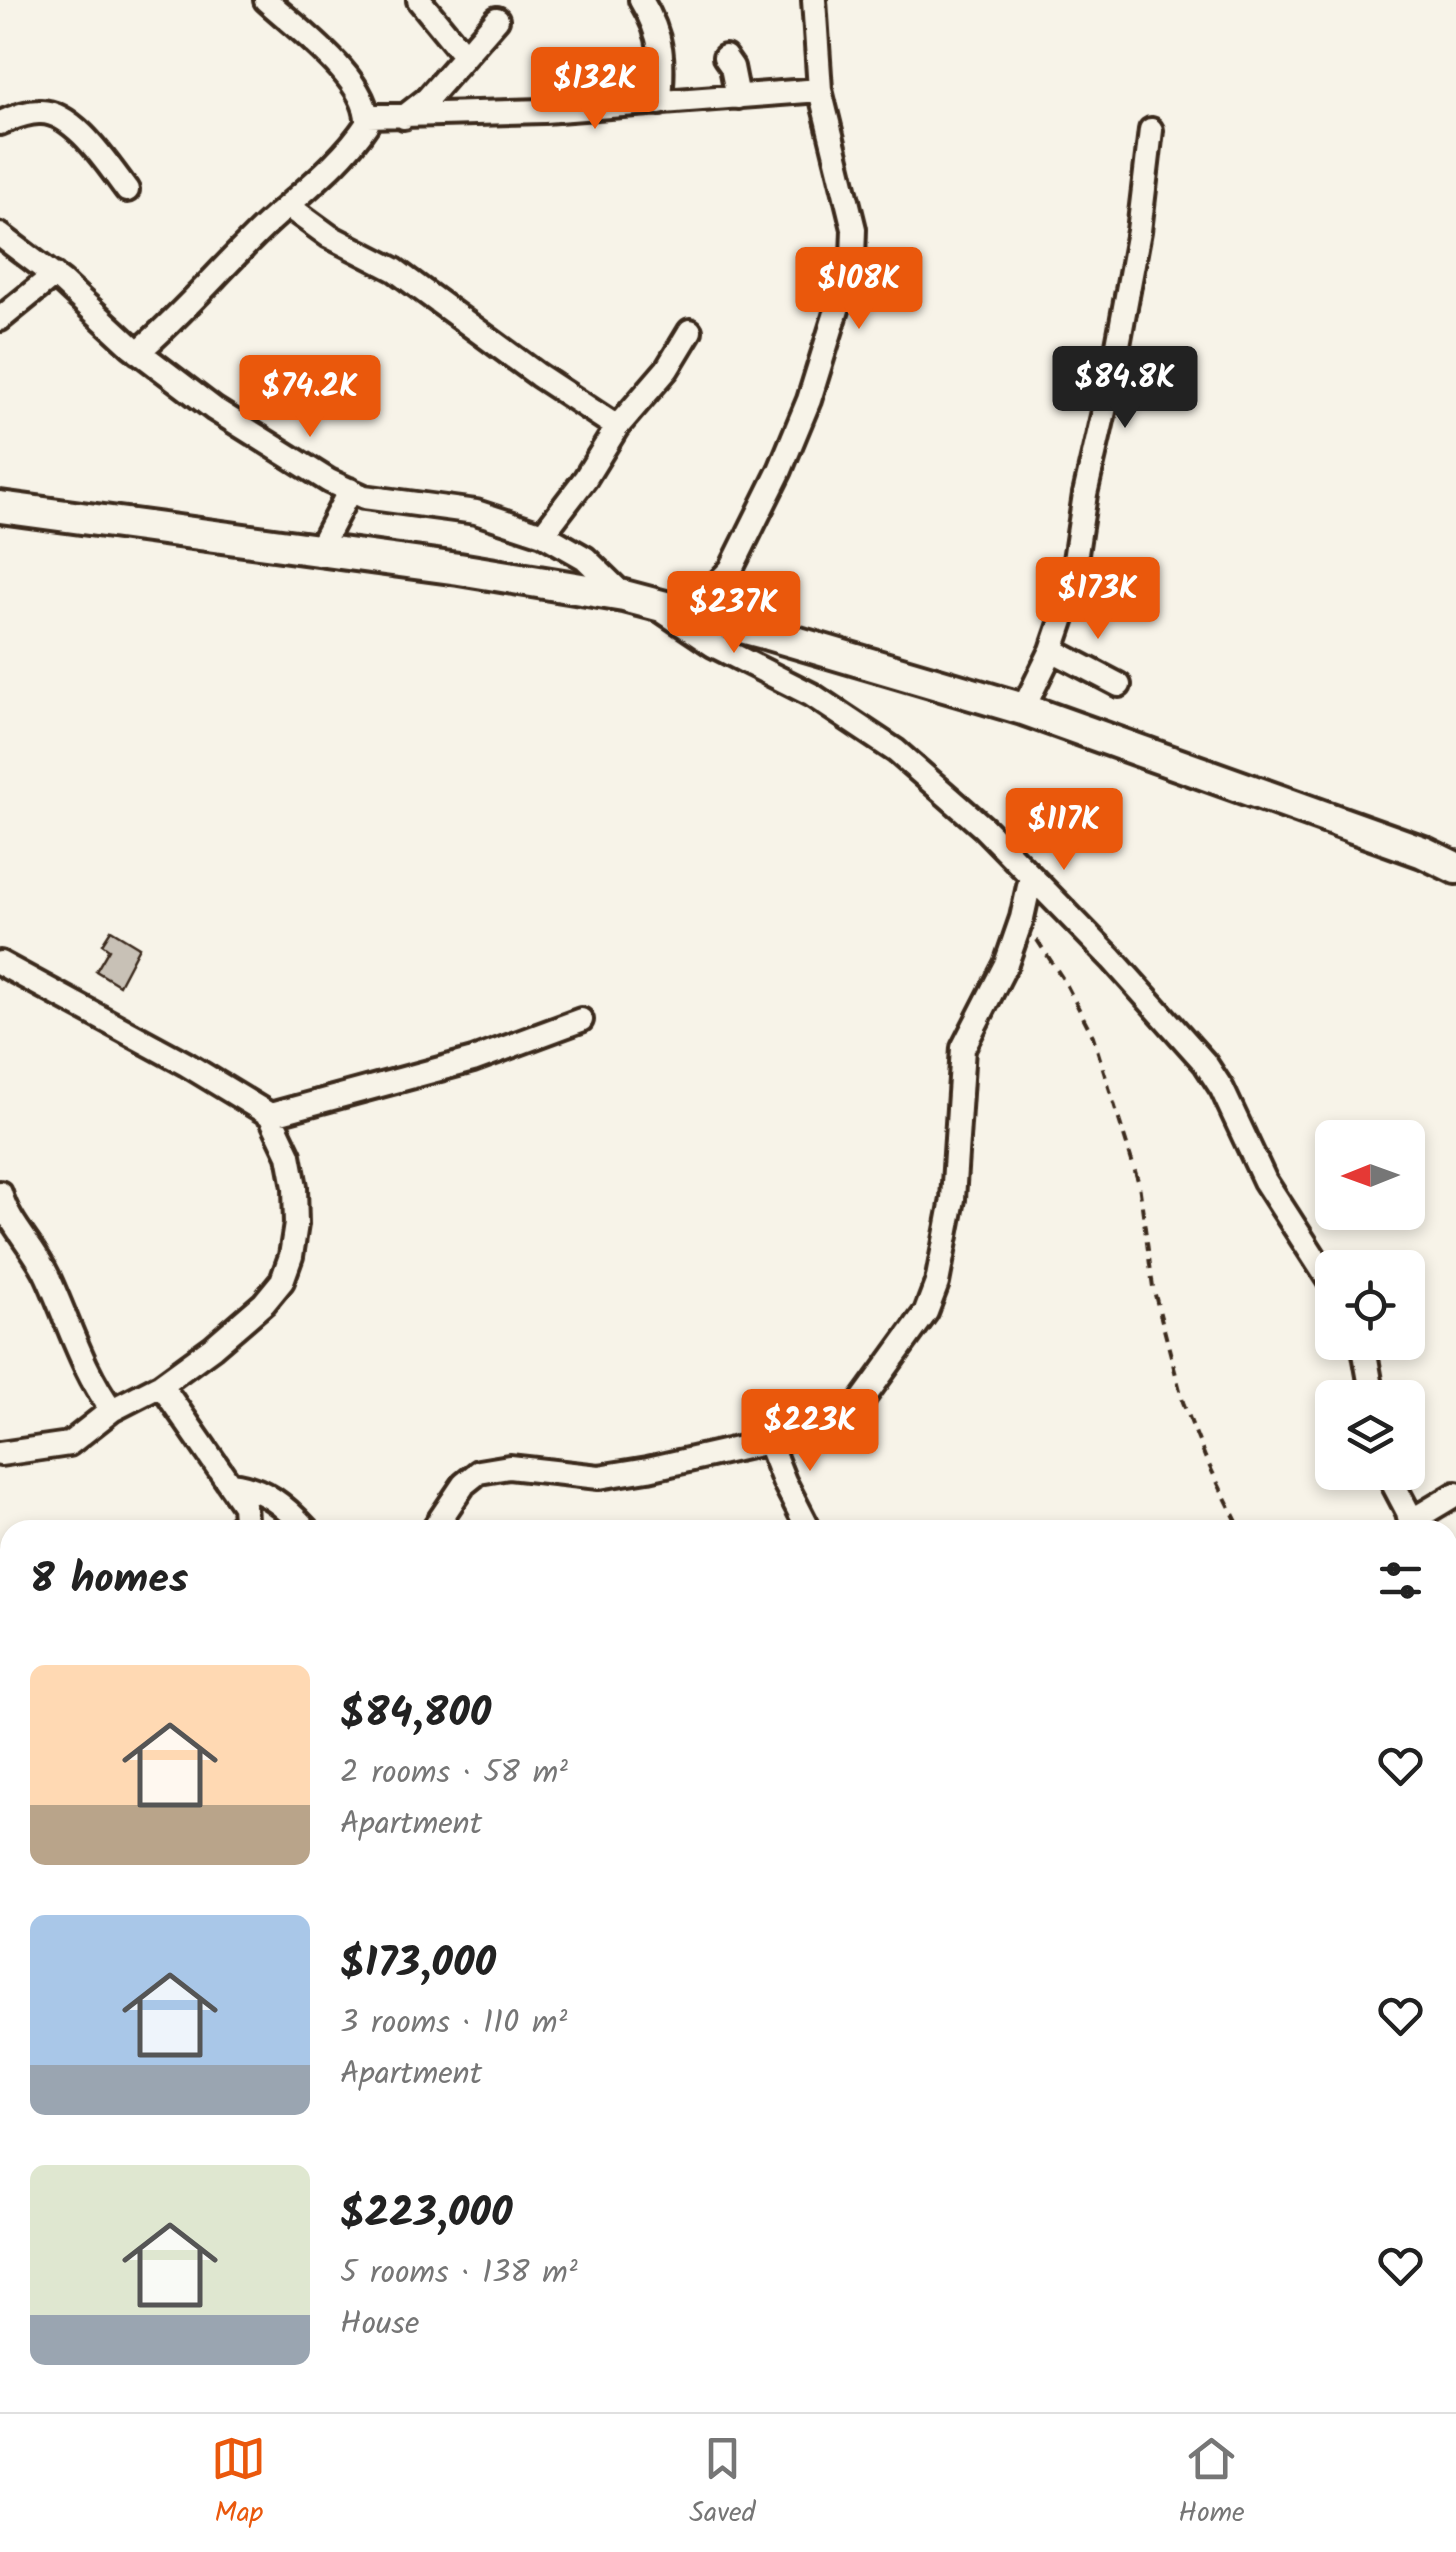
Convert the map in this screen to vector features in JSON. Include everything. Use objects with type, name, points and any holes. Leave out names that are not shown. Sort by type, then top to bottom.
[{"type":"street","points":[[138,352],[358,138],[367,124],[366,104],[333,61],[266,0]]},
{"type":"street","points":[[419,0],[464,55]]},
{"type":"street","points":[[641,0],[658,27],[662,64],[660,102]]},
{"type":"street","points":[[688,613],[732,568],[759,516],[809,400],[854,258],[854,229],[820,90],[814,0]]},
{"type":"street","points":[[404,117],[427,99],[497,19]]},
{"type":"street","points":[[725,58],[732,67],[738,97]]},
{"type":"street","points":[[368,116],[404,117],[820,90]]},
{"type":"street","points":[[0,123],[38,112],[58,115],[83,136],[126,190]]},
{"type":"street","points":[[1023,709],[1052,650],[1069,600],[1085,494],[1114,372],[1139,230],[1151,130]]},
{"type":"street","points":[[288,206],[329,236],[395,270],[538,375],[617,427]]},
{"type":"street","points":[[0,235],[54,275],[138,352],[250,433],[364,497],[476,512],[543,534],[584,558],[638,600],[712,644],[812,695],[896,751],[984,828],[1112,959],[1206,1063],[1265,1181],[1315,1258]]},
{"type":"street","points":[[0,319],[54,275]]},
{"type":"street","points":[[543,534],[585,480],[617,427],[667,369],[690,331]]},
{"type":"street","points":[[319,550],[350,490]]},
{"type":"street","points":[[0,507],[319,550],[638,600],[1023,709],[1422,852],[1456,868]]},
{"type":"street","points":[[1052,650],[1119,686]]},
{"type":"street","points":[[440,1520],[464,1484],[479,1472],[508,1467],[599,1477],[770,1443],[827,1425],[851,1412],[926,1312],[938,1283],[953,1198],[963,1048],[1006,964],[1031,877]]},
{"type":"street","points":[[0,964],[186,1064],[270,1115],[289,1156],[296,1224],[288,1269],[249,1317],[161,1384],[112,1410],[69,1444],[0,1454]]},
{"type":"street","points":[[270,1115],[473,1060],[581,1020]]},
{"type":"street","points":[[0,1193],[9,1219],[46,1272],[91,1376],[112,1410]]},
{"type":"street","points":[[161,1384],[246,1509],[244,1520]]},
{"type":"street","points":[[770,1443],[804,1520]]},
{"type":"street","points":[[230,1484],[249,1487],[281,1503],[297,1520]]},
{"type":"street","points":[[1395,1490],[1409,1520]]},
{"type":"street","points":[[1420,1520],[1456,1494]]},
{"type":"path","points":[[1022,918],[1066,982],[1093,1036],[1139,1184],[1150,1271],[1184,1402],[1236,1520]]},
{"type":"building","points":[[111,930],[139,947],[119,985],[96,971],[109,949],[102,944]]}]
